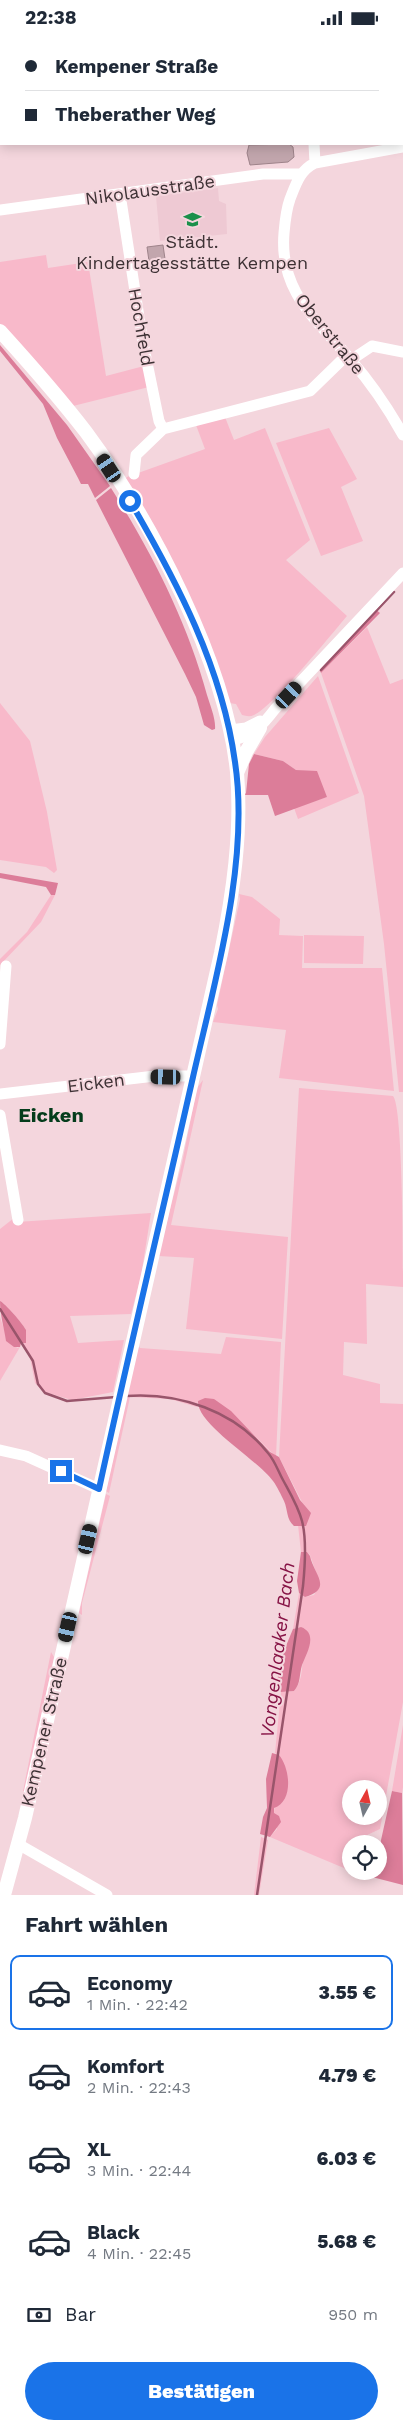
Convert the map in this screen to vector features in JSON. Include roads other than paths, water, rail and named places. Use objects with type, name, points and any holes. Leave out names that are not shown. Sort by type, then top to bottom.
[{"type":"main road","name":"Kempener Straße","points":[[0,331],[87,434],[130,501],[169,570],[197,630],[212,669],[231,735],[237,774],[237,844],[230,904],[221,953],[18,1844],[3,1890]]},
{"type":"main road","points":[[237,774],[246,752],[260,728]]},
{"type":"street","points":[[314,145],[315,163],[403,147]]},
{"type":"street","name":"Oberstraße","points":[[315,163],[301,174],[286,211],[284,237],[287,272],[299,299],[326,333],[349,357],[386,405],[403,435]]},
{"type":"street","name":"Nikolausstraße","points":[[0,210],[263,175],[301,174]]},
{"type":"street","name":"Hochfeld","points":[[120,194],[143,343],[159,421],[163,429]]},
{"type":"street","points":[[134,474],[136,455],[163,429],[310,391],[349,357],[372,346],[403,352]]},
{"type":"street","points":[[231,735],[245,737],[260,728],[275,709],[403,573]]},
{"type":"street","points":[[231,735],[258,723],[275,709]]},
{"type":"street","points":[[0,1044],[6,967]]},
{"type":"street","name":"Eicken","points":[[0,1094],[156,1076],[193,1076]]},
{"type":"street","points":[[0,1115],[18,1220]]},
{"type":"street","points":[[0,1450],[26,1456],[99,1489]]},
{"type":"street","points":[[18,1844],[107,1895]]},
{"type":"waterway","points":[[321,670],[394,592]]},
{"type":"waterway","name":"Vongenlaaker Bach","points":[[0,1309],[33,1361],[38,1384],[45,1393],[67,1401],[116,1397]]},
{"type":"waterway","name":"Vongenlaaker Bach","points":[[126,1396],[166,1397],[186,1401],[223,1415],[239,1426],[255,1438],[273,1459],[296,1505],[304,1528],[305,1562],[303,1586],[257,1895]]},
{"type":"place","name":"Städt. Kindertagesstätte Kempen","points":[[192,219]]},
{"type":"district","name":"Eicken","points":[[51,1115]]}]
